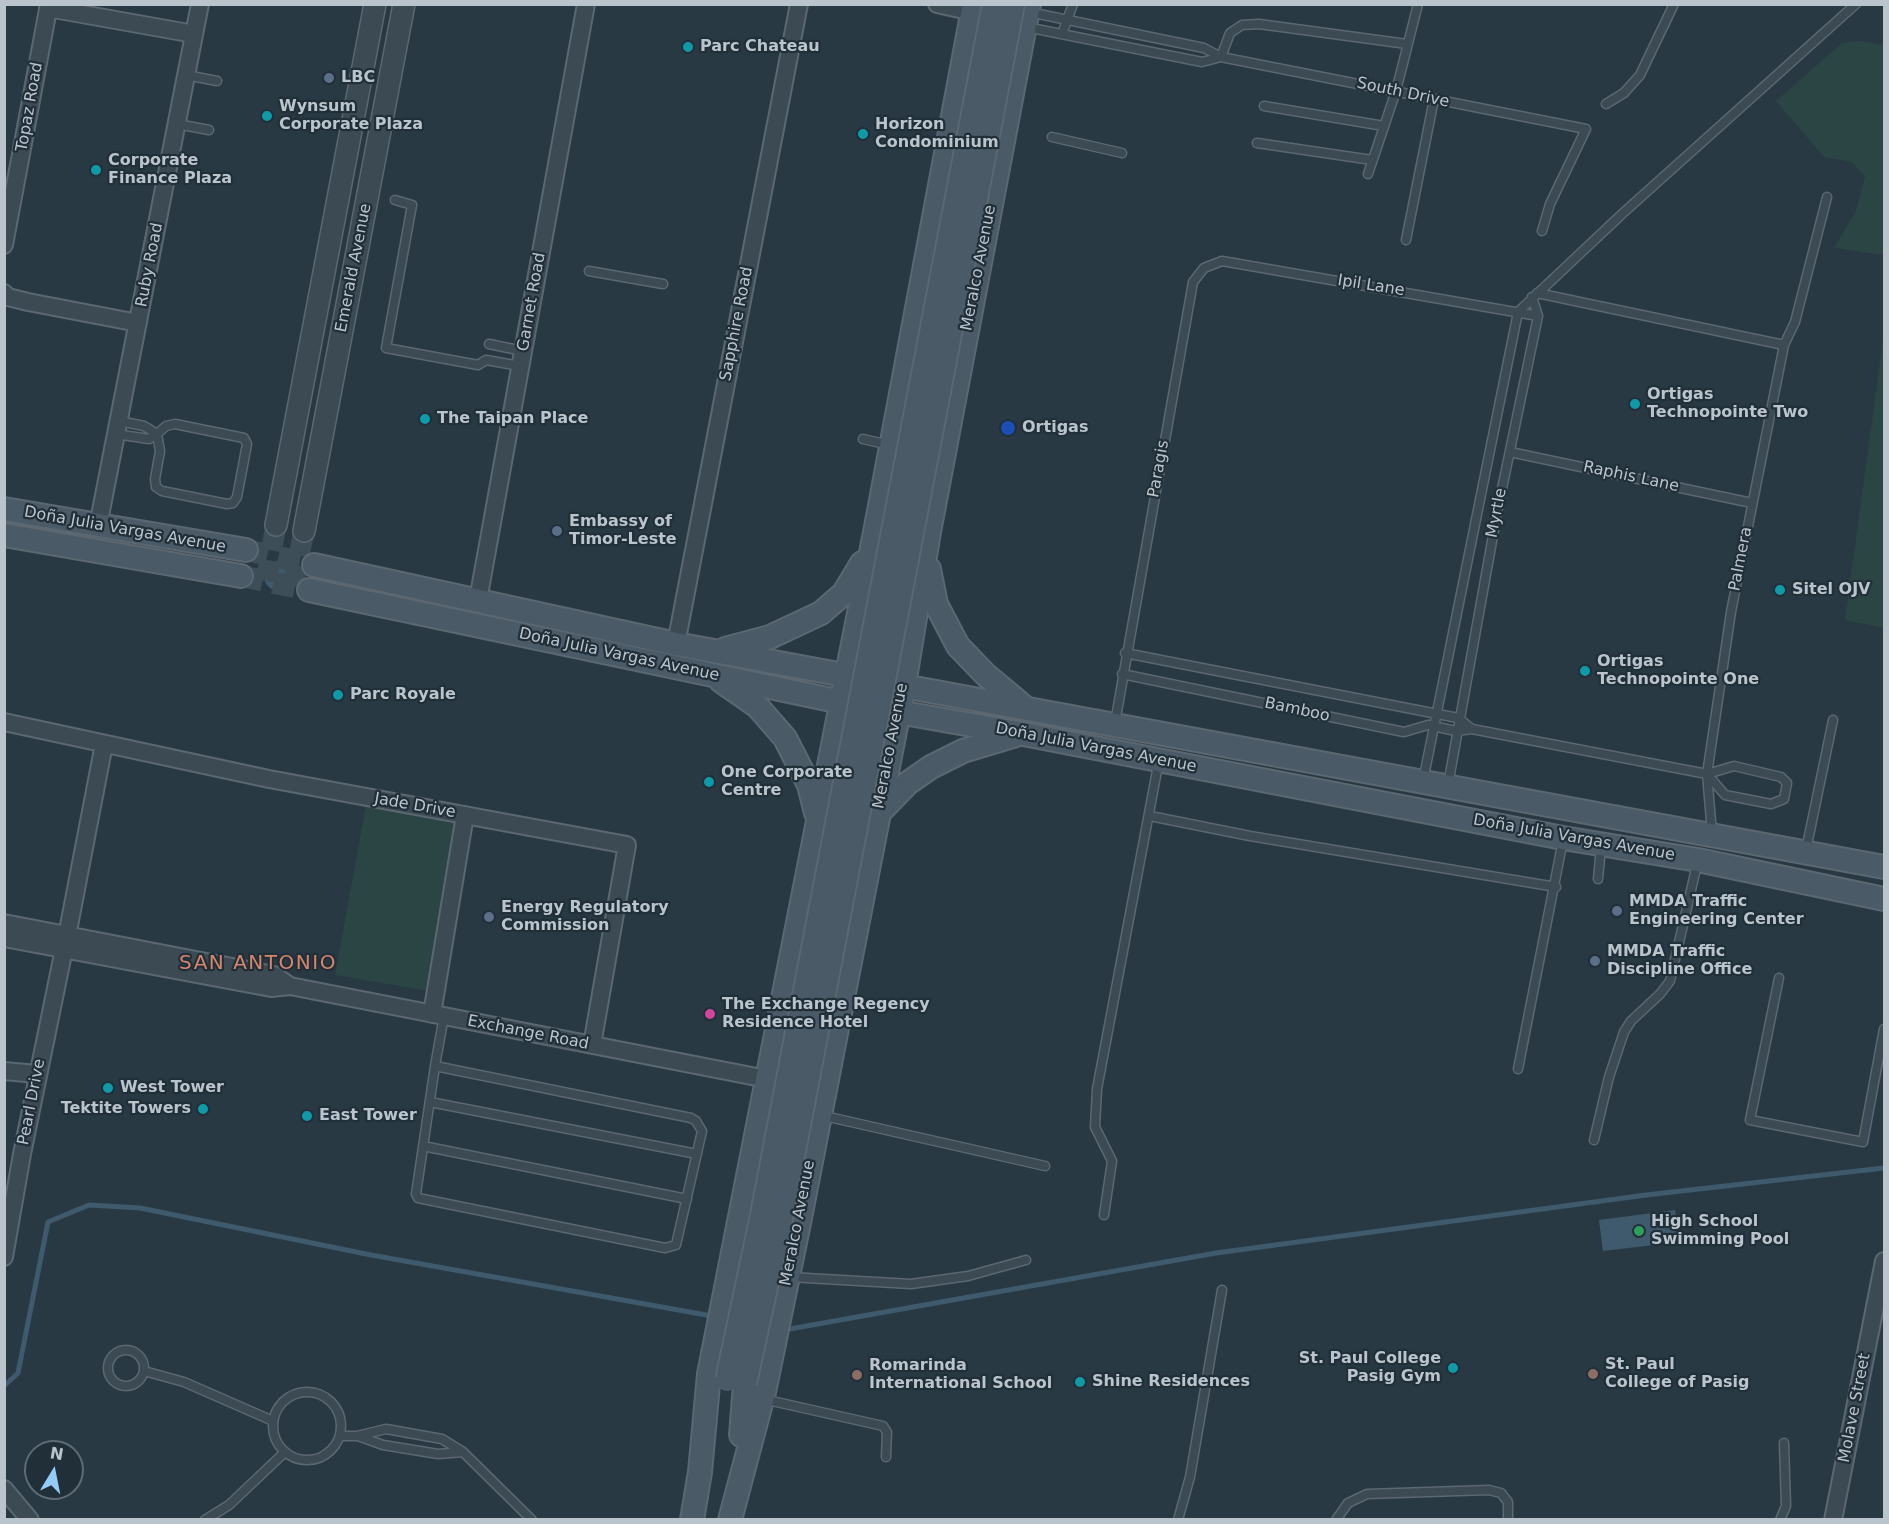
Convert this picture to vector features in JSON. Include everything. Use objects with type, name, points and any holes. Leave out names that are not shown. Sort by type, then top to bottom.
[{"type":"main road","name":"Meralco Avenue","points":[[692,1520],[700,1472],[709,1374],[891,446],[980,7]]},
{"type":"main road","name":"Meralco Avenue","points":[[738,1484],[736,1382],[761,1220],[980,7]]},
{"type":"main road","name":"Meralco Avenue","points":[[700,1472],[736,1382],[784,1208],[1024,12]]},
{"type":"main road","name":"Meralco Avenue","points":[[730,1520],[761,1399],[787,1276],[904,685],[922,572],[1024,12]]},
{"type":"main road","name":"Doña Julia Vargas Avenue","points":[[4,509],[246,550]]},
{"type":"main road","points":[[874,534],[881,550],[897,559],[916,554],[928,539]]},
{"type":"main road","points":[[716,651],[770,637],[821,613],[851,584],[874,534]]},
{"type":"main road","name":"Doña Julia Vargas Avenue","points":[[4,535],[241,576]]},
{"type":"main road","points":[[928,539],[933,595],[945,625],[958,646],[976,666],[1026,708]]},
{"type":"main road","name":"Doña Julia Vargas Avenue","points":[[314,565],[676,644],[1712,833],[1884,867]]},
{"type":"main road","points":[[922,572],[911,578],[900,595],[881,681],[860,796],[865,817],[876,821],[908,783],[931,767],[969,749],[1023,734]]},
{"type":"main road","name":"Doña Julia Vargas Avenue","points":[[309,590],[841,702],[1023,734],[1563,838],[1797,878],[1884,899]]},
{"type":"main road","points":[[710,674],[757,706],[785,738],[809,785],[817,821]]},
{"type":"main road","points":[[803,892],[818,881],[830,880],[846,886],[861,904]]},
{"type":"street","name":"Ruby Road","points":[[98,526],[200,4]]},
{"type":"street","name":"Emerald Avenue","points":[[276,525],[375,4]]},
{"type":"street","name":"Emerald Avenue","points":[[304,531],[404,4]]},
{"type":"street","name":"Garnet Road","points":[[478,600],[586,4]]},
{"type":"street","name":"Sapphire Road","points":[[676,644],[799,4]]},
{"type":"street","points":[[937,4],[980,7]]},
{"type":"street","points":[[49,6],[194,34]]},
{"type":"street","name":"Topaz Road","points":[[4,245],[49,6]]},
{"type":"street","points":[[4,293],[8,297],[28,302],[138,323]]},
{"type":"street","name":"Jade Drive","points":[[4,722],[269,779],[627,845],[592,1045]]},
{"type":"street","name":"Pearl Drive","points":[[4,1257],[37,1074],[104,744]]},
{"type":"street","points":[[438,1015],[465,815]]},
{"type":"street","name":"Exchange Road","points":[[4,923],[65,942],[271,988],[290,986],[767,1079]]},
{"type":"street","name":"Exchange Road","points":[[4,938],[65,942]]},
{"type":"street","points":[[4,1071],[37,1074]]},
{"type":"street","name":"Molave Street","points":[[1833,1520],[1884,1261]]},
{"type":"street","points":[[4,1489],[30,1520]]},
{"type":"lane","points":[[1062,34],[1069,21],[1073,4]]},
{"type":"lane","points":[[1368,174],[1396,91],[1418,4]]},
{"type":"lane","points":[[1606,104],[1624,93],[1640,75],[1674,4]]},
{"type":"lane","points":[[1518,312],[1856,4]]},
{"type":"lane","name":"South Drive","points":[[1024,12],[1204,48],[1221,57],[1586,129],[1550,204],[1542,231]]},
{"type":"lane","name":"South Drive","points":[[1024,12],[1062,34],[1202,62],[1221,57]]},
{"type":"lane","points":[[1221,57],[1230,33],[1242,25],[1258,24],[1407,44]]},
{"type":"lane","points":[[186,75],[217,81]]},
{"type":"lane","points":[[1406,240],[1434,99]]},
{"type":"lane","points":[[1264,106],[1384,126]]},
{"type":"lane","points":[[177,124],[208,130]]},
{"type":"lane","points":[[1052,137],[1122,153]]},
{"type":"lane","points":[[1257,143],[1372,160]]},
{"type":"lane","name":"Palmera","points":[[1712,833],[1707,774],[1731,612],[1784,345],[1795,322],[1827,197]]},
{"type":"lane","points":[[395,200],[411,205],[386,348],[478,365],[486,360],[521,358]]},
{"type":"lane","name":"Ipil Lane","points":[[1204,268],[1222,261],[1538,316]]},
{"type":"lane","name":"Paragis","points":[[1114,724],[1193,282],[1204,268]]},
{"type":"lane","points":[[589,271],[663,284]]},
{"type":"lane","points":[[1534,295],[1784,345]]},
{"type":"lane","name":"Myrtle","points":[[1448,785],[1458,717],[1538,316],[1534,295]]},
{"type":"lane","name":"Myrtle","points":[[1422,781],[1518,312]]},
{"type":"lane","points":[[489,344],[521,358]]},
{"type":"lane","points":[[117,427],[142,439],[157,434],[166,426],[175,424],[244,438],[247,444],[237,497],[232,503],[216,502],[162,491],[156,487],[160,451],[157,434],[144,426],[117,427]]},
{"type":"lane","points":[[863,439],[891,446]]},
{"type":"lane","name":"Raphis Lane","points":[[1510,452],[1752,503]]},
{"type":"lane","name":"Bamboo","points":[[1125,653],[1458,717],[1472,729]]},
{"type":"lane","name":"Bamboo","points":[[1122,674],[1404,732],[1422,726],[1434,726],[1456,732],[1472,729],[1707,774],[1734,766],[1781,777],[1787,783],[1784,799],[1771,804],[1725,795],[1707,774]]},
{"type":"lane","points":[[1804,852],[1833,720]]},
{"type":"lane","points":[[1104,1215],[1112,1161],[1098,1134],[1094,1119],[1159,760]]},
{"type":"lane","points":[[1150,816],[1250,836],[1556,887]]},
{"type":"lane","points":[[1518,1069],[1556,887],[1563,838]]},
{"type":"lane","points":[[1598,879],[1602,845]]},
{"type":"lane","points":[[1594,1140],[1624,1032],[1631,1021],[1660,994],[1670,981],[1698,860]]},
{"type":"lane","points":[[1779,978],[1750,1120],[1863,1142],[1884,1029]]},
{"type":"lane","points":[[435,1066],[691,1118],[702,1131],[678,1241],[666,1248],[421,1200],[416,1194],[435,1066],[438,1015]]},
{"type":"lane","points":[[430,1102],[697,1154]]},
{"type":"lane","points":[[819,1115],[1045,1166]]},
{"type":"lane","points":[[423,1146],[687,1199]]},
{"type":"lane","points":[[787,1276],[859,1283],[911,1284],[968,1276],[1026,1260]]},
{"type":"lane","points":[[1178,1520],[1191,1478],[1222,1290]]},
{"type":"lane","points":[[128,1350],[141,1357],[144,1371],[136,1383],[123,1385],[112,1379],[108,1366],[114,1354],[128,1350]]},
{"type":"lane","points":[[144,1371],[184,1382],[273,1421]]},
{"type":"lane","points":[[315,1392],[325,1396],[340,1413],[340,1436],[328,1454],[317,1459],[306,1460],[285,1452],[278,1443],[273,1421],[283,1401],[292,1395],[315,1392]]},
{"type":"lane","points":[[761,1399],[876,1422],[887,1432],[886,1457]]},
{"type":"lane","points":[[340,1436],[357,1436],[386,1429],[442,1439],[463,1452],[532,1520]]},
{"type":"lane","points":[[357,1436],[384,1445],[438,1454],[463,1452]]},
{"type":"lane","points":[[1780,1520],[1786,1506],[1784,1443]]},
{"type":"lane","points":[[208,1519],[229,1505],[285,1452]]},
{"type":"lane","points":[[1336,1520],[1348,1503],[1367,1494],[1489,1490],[1501,1493],[1508,1502],[1508,1520]]},
{"type":"green space","points":[[1861,41],[1884,45],[1883,255],[1834,248],[1856,211],[1865,177],[1852,162],[1824,157],[1776,101],[1842,43]]},
{"type":"green space","points":[[1884,332],[1884,628],[1845,620]]},
{"type":"green space","points":[[366,805],[459,821],[429,991],[335,975]]},
{"type":"water","points":[[279,561],[290,565],[294,576],[290,587],[279,591],[268,587],[264,576],[268,565]]},
{"type":"water","name":"High School Swimming Pool","points":[[1675,1210],[1680,1242],[1603,1251],[1599,1220]]},
{"type":"waterway","points":[[784,1330],[1216,1253],[1646,1195],[1884,1168]]},
{"type":"waterway","points":[[4,1386],[18,1373],[48,1222],[89,1205],[140,1208],[371,1255],[712,1316]]},
{"type":"tunnel","points":[[266,581],[276,525]]},
{"type":"tunnel","points":[[293,586],[304,531]]},
{"type":"tunnel","points":[[246,550],[314,565]]},
{"type":"tunnel","points":[[241,576],[309,590]]},
{"type":"place","name":"Parc Chateau","points":[[688,47]]},
{"type":"place","name":"LBC","points":[[329,78]]},
{"type":"place","name":"Wynsum Corporate Plaza","points":[[267,116]]},
{"type":"place","name":"Horizon Condominium","points":[[863,134]]},
{"type":"place","name":"Corporate Finance Plaza","points":[[96,170]]},
{"type":"place","name":"Ortigas Technopointe Two","points":[[1635,404]]},
{"type":"place","name":"The Taipan Place","points":[[425,419]]},
{"type":"place","name":"Ortigas","points":[[1008,428]]},
{"type":"place","name":"Embassy of Timor-Leste","points":[[557,531]]},
{"type":"place","name":"Sitel OJV","points":[[1780,590]]},
{"type":"place","name":"Ortigas Technopointe One","points":[[1585,671]]},
{"type":"place","name":"Parc Royale","points":[[338,695]]},
{"type":"place","name":"One Corporate Centre","points":[[709,782]]},
{"type":"place","name":"MMDA Traffic Engineering Center","points":[[1617,911]]},
{"type":"place","name":"Energy Regulatory Commission","points":[[489,917]]},
{"type":"place","name":"MMDA Traffic Discipline Office","points":[[1595,961]]},
{"type":"place","name":"The Exchange Regency Residence Hotel","points":[[710,1014]]},
{"type":"place","name":"West Tower","points":[[108,1088]]},
{"type":"place","name":"Tektite Towers","points":[[203,1109]]},
{"type":"place","name":"East Tower","points":[[307,1116]]},
{"type":"place","name":"High School Swimming Pool","points":[[1639,1231]]},
{"type":"place","name":"St. Paul College Pasig Gym","points":[[1453,1368]]},
{"type":"place","name":"St. Paul College of Pasig","points":[[1593,1374]]},
{"type":"place","name":"Romarinda International School","points":[[857,1375]]},
{"type":"place","name":"Shine Residences","points":[[1080,1382]]},
{"type":"district","name":"SAN ANTONIO","points":[[258,964]]}]
